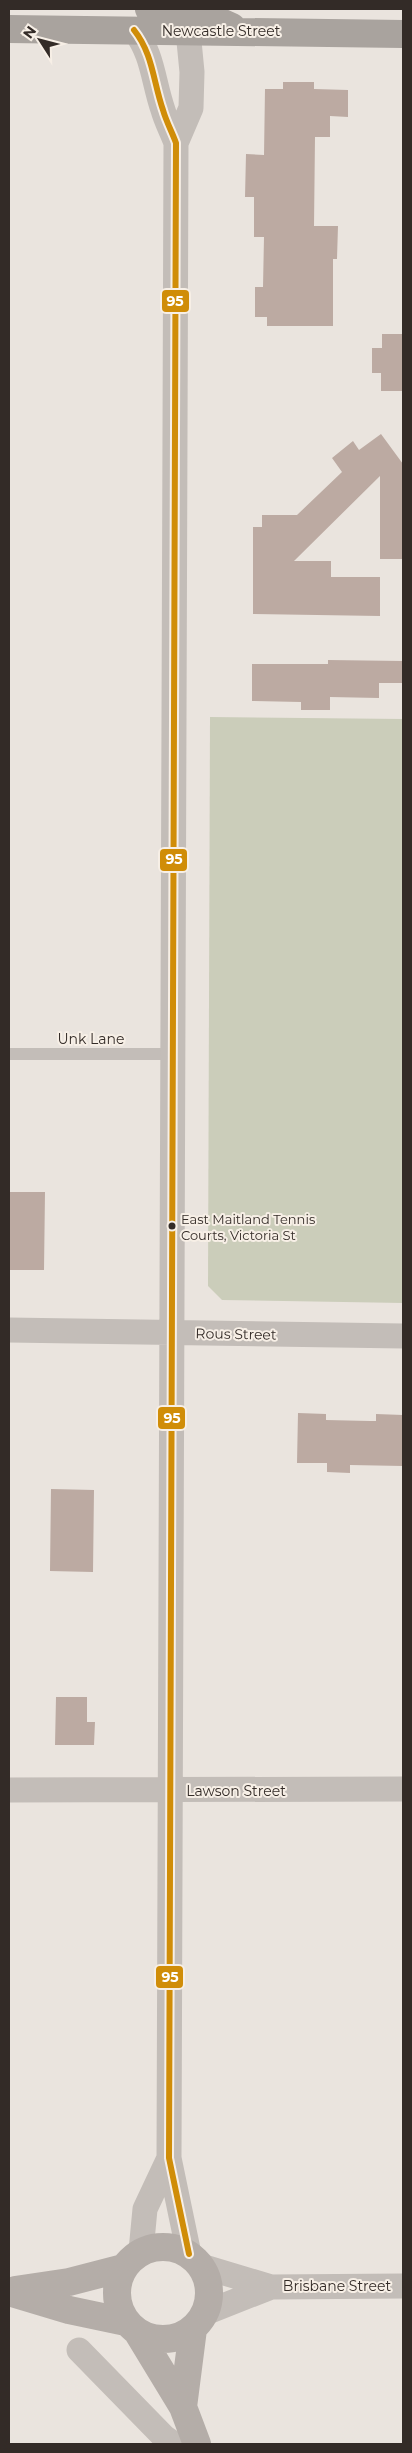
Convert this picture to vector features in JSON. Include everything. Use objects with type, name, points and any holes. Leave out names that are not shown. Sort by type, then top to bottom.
[{"type":"highway","name":"Newcastle Street","points":[[9,29],[141,19],[190,20],[240,31],[403,34]]},
{"type":"main road","points":[[183,2408],[199,2321],[209,2298],[208,2281],[195,2260],[178,2249],[166,2247],[69,2282],[9,2292],[132,2328],[152,2339],[166,2340],[180,2336],[199,2321]]},
{"type":"main road","points":[[132,2260],[118,2281],[116,2295],[119,2310],[183,2408],[197,2444]]},
{"type":"street","points":[[141,19],[162,110],[176,143]]},
{"type":"street","points":[[190,20],[191,108],[176,143],[169,2158],[195,2260]]},
{"type":"street","name":"Rous Street","points":[[9,1330],[403,1336]]},
{"type":"street","name":"Lawson Street","points":[[9,1790],[403,1790]]},
{"type":"street","points":[[132,2260],[145,2209],[169,2158]]},
{"type":"street","name":"Brisbane Street","points":[[195,2260],[271,2287],[403,2286]]},
{"type":"street","name":"Brisbane Street","points":[[199,2321],[271,2287]]},
{"type":"street","points":[[79,2350],[164,2437],[174,2444]]},
{"type":"lane","name":"Unk Lane","points":[[9,1054],[174,1054]]},
{"type":"green space","points":[[210,717],[403,719],[403,1303],[222,1300],[208,1286]]},
{"type":"building","points":[[283,82],[314,82],[314,89],[348,90],[348,117],[330,116],[330,137],[315,137],[314,226],[338,226],[337,259],[333,259],[333,326],[267,326],[267,317],[255,317],[255,287],[263,287],[264,237],[254,237],[254,197],[245,197],[246,154],[264,155],[265,89],[283,89]]},
{"type":"building","points":[[382,334],[403,334],[403,391],[381,391],[381,373],[372,373],[372,348],[382,348]]},
{"type":"building","points":[[381,434],[403,464],[403,559],[380,559],[380,476],[294,561],[331,561],[331,577],[380,577],[380,616],[253,614],[253,527],[262,527],[262,515],[297,515],[342,472],[332,458],[353,441],[359,450]]},
{"type":"building","points":[[328,660],[403,661],[403,683],[379,683],[379,698],[330,697],[330,710],[301,710],[301,702],[252,701],[252,664],[328,664]]},
{"type":"building","points":[[9,1192],[45,1192],[44,1270],[9,1270]]},
{"type":"building","points":[[298,1413],[326,1414],[326,1420],[370,1421],[376,1421],[376,1414],[403,1415],[403,1466],[350,1465],[350,1473],[327,1472],[327,1463],[297,1463]]},
{"type":"building","points":[[51,1489],[94,1490],[93,1572],[50,1571]]},
{"type":"building","points":[[56,1697],[87,1697],[87,1722],[95,1722],[94,1745],[55,1745]]},
{"type":"transit line","name":"95","points":[[134,30],[149,58],[164,114],[176,143],[169,2158],[189,2254]]},
{"type":"place","name":"East Maitland Tennis Courts, Victoria St","points":[[172,1226]]}]
